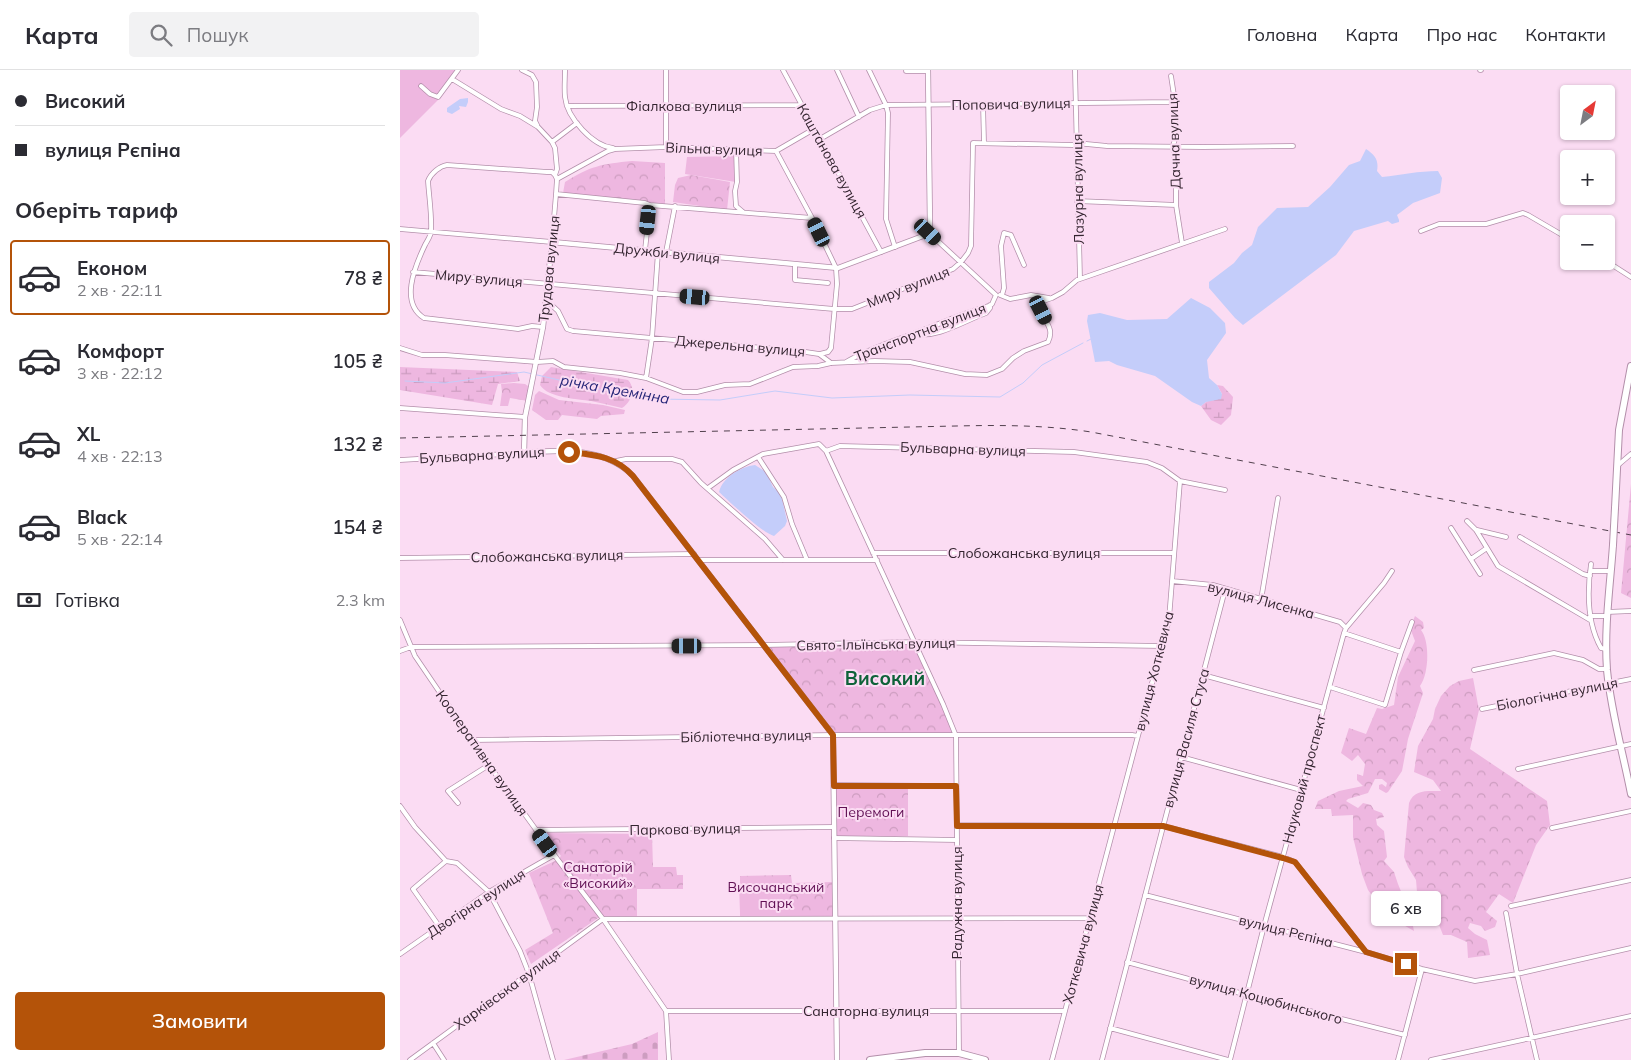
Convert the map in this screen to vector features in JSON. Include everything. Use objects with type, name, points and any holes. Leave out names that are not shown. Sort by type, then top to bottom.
[{"type":"highway","points":[[1631,366],[1619,430],[1616,508],[1606,648],[1609,684],[1631,794]]},
{"type":"highway","points":[[870,1060],[926,1053],[959,1053],[975,1059],[985,1060]]},
{"type":"street","points":[[422,86],[430,94],[438,97],[458,70]]},
{"type":"street","points":[[522,70],[532,76],[536,82],[537,107],[535,121],[538,127]]},
{"type":"street","points":[[565,70],[565,97],[567,106],[576,123],[594,141],[606,148],[615,149]]},
{"type":"street","points":[[666,70],[666,148]]},
{"type":"street","name":"Каштанова вулиця","points":[[783,70],[881,252]]},
{"type":"street","points":[[837,70],[858,117]]},
{"type":"street","points":[[869,70],[888,113],[886,219],[894,247]]},
{"type":"street","name":"Лазурна вулиця","points":[[1074,70],[1080,279]]},
{"type":"street","points":[[906,71],[928,71],[930,226],[928,232],[996,295]]},
{"type":"street","name":"Дачна вулиця","points":[[1171,76],[1175,102],[1173,146],[1176,169],[1176,205]]},
{"type":"street","points":[[452,79],[501,109],[520,116],[538,127],[552,142],[576,123]]},
{"type":"street","name":"Поповича вулиця","points":[[886,105],[1175,102]]},
{"type":"street","points":[[983,104],[984,143],[1073,145],[1076,143],[1107,146],[1203,147],[1293,146]]},
{"type":"street","name":"Фіалкова вулиця","points":[[567,106],[801,105]]},
{"type":"street","points":[[820,139],[870,110],[886,105]]},
{"type":"street","name":"Вільна вулиця","points":[[556,177],[615,149],[666,148],[776,151],[814,129]]},
{"type":"street","name":"Трудова вулиця","points":[[524,453],[525,417],[543,326],[552,242],[557,169],[555,148],[552,142]]},
{"type":"street","name":"Миру вулиця","points":[[412,272],[834,310],[852,309],[953,269],[968,254],[971,246],[972,143],[984,143]]},
{"type":"street","points":[[736,149],[738,182],[735,191],[736,206],[743,212]]},
{"type":"street","points":[[776,151],[836,268],[830,350],[825,354],[819,354]]},
{"type":"street","points":[[543,326],[518,329],[424,318],[414,314],[410,307],[407,298],[407,287],[431,232],[428,181],[430,176],[443,166],[552,172],[556,177]]},
{"type":"street","points":[[556,194],[650,205],[812,218]]},
{"type":"street","points":[[1077,201],[1176,205],[1182,243]]},
{"type":"street","points":[[645,250],[650,205]]},
{"type":"street","points":[[666,252],[675,206]]},
{"type":"street","points":[[1421,231],[1439,224],[1486,224],[1523,213],[1560,234]]},
{"type":"street","name":"Дружби вулиця","points":[[400,229],[836,268],[923,236],[928,232]]},
{"type":"street","points":[[400,348],[422,355],[537,362],[553,361],[564,367],[620,372],[646,378],[683,392],[697,392],[725,385],[750,384],[793,367],[818,366],[831,363],[910,362],[965,374],[987,375],[1002,369],[1013,358],[1024,351],[1048,342],[1051,330],[1041,308],[1043,300],[1063,292],[1080,279],[1225,229]]},
{"type":"street","points":[[1002,295],[1004,288],[1001,246],[1004,234],[1010,235],[1024,265]]},
{"type":"street","points":[[646,378],[652,338],[658,252]]},
{"type":"street","points":[[795,265],[795,280],[828,282]]},
{"type":"street","points":[[1615,267],[1631,277]]},
{"type":"street","name":"Транспортна вулиця","points":[[844,363],[865,351],[990,305],[996,295],[1002,295],[1010,299],[1031,295],[1049,298]]},
{"type":"street","name":"Джерельна вулиця","points":[[546,300],[558,311],[568,329],[573,331],[799,351],[819,354],[831,363]]},
{"type":"street","points":[[915,333],[925,335],[936,333],[986,313],[990,305]]},
{"type":"street","points":[[400,408],[525,417]]},
{"type":"street","name":"Бульварна вулиця","points":[[400,460],[540,452],[569,452],[596,455],[616,462],[626,459],[672,459],[682,462],[708,488],[733,470],[763,454],[819,444],[826,451],[840,446],[1074,452],[1147,462],[1162,468],[1180,481],[1225,490]]},
{"type":"street","name":"Радужна вулиця","points":[[826,451],[915,642],[956,736],[959,1053]]},
{"type":"street","points":[[1617,466],[1631,454]]},
{"type":"street","points":[[758,457],[784,497],[792,524],[807,560]]},
{"type":"street","points":[[616,462],[625,467],[633,476],[833,735],[837,1060]]},
{"type":"street","name":"вулиця Хоткевича","points":[[1114,827],[1169,619],[1180,481]]},
{"type":"street","points":[[708,488],[764,539],[783,560]]},
{"type":"street","points":[[1261,600],[1278,498]]},
{"type":"street","points":[[1467,521],[1476,530],[1498,566],[1590,618],[1631,611]]},
{"type":"street","points":[[1451,528],[1480,574]]},
{"type":"street","points":[[1476,530],[1506,537]]},
{"type":"street","points":[[1520,537],[1583,574],[1611,571]]},
{"type":"street","points":[[1471,559],[1487,548]]},
{"type":"street","name":"Слобожанська вулиця","points":[[873,553],[1174,553]]},
{"type":"street","name":"Слобожанська вулиця","points":[[400,558],[694,554]]},
{"type":"street","points":[[698,560],[877,560]]},
{"type":"street","points":[[1591,564],[1590,618],[1595,636],[1601,648],[1606,648]]},
{"type":"street","name":"Науковий проспект","points":[[1229,1060],[1345,631],[1392,571]]},
{"type":"street","name":"вулиця Лисенка","points":[[1172,581],[1213,585],[1340,622],[1345,631],[1401,652]]},
{"type":"street","name":"вулиця Василя Стуса","points":[[1102,1060],[1225,590]]},
{"type":"street","name":"Кооперативна вулиця","points":[[400,620],[415,656],[489,765],[554,856],[603,919],[666,1011]]},
{"type":"street","points":[[1330,687],[1385,705],[1412,622]]},
{"type":"street","name":"Свято-Ільїнська вулиця","points":[[400,651],[411,647],[764,645],[915,642],[1162,646]]},
{"type":"street","points":[[1474,670],[1554,652],[1583,660],[1599,669],[1607,669]]},
{"type":"street","points":[[1203,675],[1324,708]]},
{"type":"street","name":"Біологічна вулиця","points":[[1482,709],[1631,679]]},
{"type":"street","name":"Бібліотечна вулиця","points":[[473,740],[833,735],[1138,736]]},
{"type":"street","points":[[1518,769],[1631,744]]},
{"type":"street","points":[[1181,758],[1301,790]]},
{"type":"street","points":[[458,803],[448,791],[489,765]]},
{"type":"street","points":[[834,786],[956,786]]},
{"type":"street","points":[[400,806],[415,827],[446,861],[457,863],[489,892],[520,951],[529,974],[553,1060]]},
{"type":"street","points":[[1552,828],[1631,811]]},
{"type":"street","points":[[957,826],[1163,826],[1283,858],[1295,862],[1366,952]]},
{"type":"street","name":"Паркова вулиця","points":[[536,830],[834,827]]},
{"type":"street","name":"Хоткевича вулиця","points":[[1052,1060],[1114,827]]},
{"type":"street","points":[[834,838],[957,840]]},
{"type":"street","name":"Двогірна вулиця","points":[[400,954],[489,892],[554,856]]},
{"type":"street","points":[[439,926],[413,889],[446,861]]},
{"type":"street","points":[[1512,906],[1631,880]]},
{"type":"street","name":"вулиця Рєпіна","points":[[1145,895],[1366,952],[1422,969],[1475,980],[1517,974],[1631,948]]},
{"type":"street","points":[[1506,913],[1517,974],[1537,1060]]},
{"type":"street","points":[[603,919],[1090,918]]},
{"type":"street","name":"Харківська вулиця","points":[[410,1060],[603,919]]},
{"type":"street","name":"вулиця Коцюбинського","points":[[1128,962],[1247,995],[1405,1035]]},
{"type":"street","points":[[1406,1060],[1398,1059],[1422,969]]},
{"type":"street","points":[[666,1011],[669,1060]]},
{"type":"street","name":"Санаторна вулиця","points":[[666,1011],[1066,1011]]},
{"type":"street","points":[[1430,1060],[1631,1016]]},
{"type":"street","points":[[1110,1028],[1229,1060]]},
{"type":"street","points":[[433,1044],[444,1060]]},
{"type":"green space","points":[[400,70],[460,70],[438,100],[400,138]]},
{"type":"green space","points":[[734,156],[736,182],[685,174],[687,157]]},
{"type":"green space","points":[[632,161],[665,163],[665,204],[563,193],[565,182],[582,172],[604,165]]},
{"type":"green space","points":[[691,175],[730,182],[727,210],[673,202],[675,185],[678,178]]},
{"type":"green space","points":[[400,367],[517,372],[520,381],[498,384],[492,405],[400,390]]},
{"type":"green space","points":[[551,367],[628,380],[632,387],[632,395],[622,408],[550,393],[540,385],[542,376]]},
{"type":"green space","points":[[501,384],[525,384],[531,388],[528,401],[510,398],[508,406],[500,406]]},
{"type":"green space","points":[[1217,385],[1223,386],[1233,397],[1231,415],[1221,425],[1211,420],[1201,406],[1222,394]]},
{"type":"green space","points":[[539,391],[559,400],[603,405],[625,410],[624,414],[601,416],[597,419],[562,415],[558,420],[546,420],[532,410],[535,395]]},
{"type":"green space","points":[[1631,484],[1631,598],[1621,593]]},
{"type":"green space","points":[[1415,616],[1423,622],[1424,628],[1421,630],[1426,642],[1427,666],[1420,686],[1423,693],[1408,739],[1402,771],[1388,792],[1386,793],[1379,789],[1379,785],[1382,784],[1386,787],[1387,783],[1382,779],[1375,779],[1368,793],[1346,801],[1358,808],[1363,803],[1371,805],[1374,810],[1382,813],[1384,817],[1376,819],[1377,825],[1384,831],[1387,857],[1384,861],[1394,872],[1411,916],[1414,931],[1386,915],[1368,890],[1353,837],[1353,815],[1332,816],[1331,809],[1315,809],[1318,801],[1339,791],[1363,786],[1357,780],[1357,774],[1363,776],[1365,764],[1358,755],[1352,761],[1341,753],[1349,728],[1366,734],[1377,708],[1382,709],[1394,705],[1398,677],[1415,641],[1410,628]]},
{"type":"green space","points":[[915,642],[956,736],[833,735],[764,645]]},
{"type":"green space","points":[[1473,678],[1479,710],[1470,749],[1547,801],[1550,825],[1536,845],[1513,903],[1499,894],[1486,912],[1497,921],[1495,927],[1485,931],[1481,926],[1470,923],[1468,928],[1487,940],[1490,955],[1468,958],[1467,942],[1451,935],[1443,935],[1436,917],[1429,916],[1428,925],[1425,925],[1416,880],[1404,857],[1411,798],[1422,792],[1441,791],[1433,780],[1414,772],[1418,746],[1433,719],[1441,696],[1450,686],[1459,681]]},
{"type":"green space","name":"Перемоги","points":[[835,789],[908,789],[908,836],[834,836]]},
{"type":"green space","name":"Санаторій «Високий»","points":[[544,833],[652,834],[653,867],[676,867],[677,875],[683,875],[683,889],[637,889],[637,916],[601,916],[531,964],[525,950],[553,933],[529,873],[557,860],[561,856]]},
{"type":"green space","name":"Височанський парк","points":[[791,875],[792,883],[833,882],[833,917],[740,917],[740,876]]},
{"type":"green space","points":[[739,884],[789,884],[789,913],[740,913]]},
{"type":"green space","points":[[658,1032],[658,1060],[564,1060],[632,1044]]},
{"type":"water","points":[[468,98],[466,107],[459,106],[460,109],[452,114],[447,112],[447,108],[460,99]]},
{"type":"water","points":[[1366,149],[1376,158],[1377,171],[1382,177],[1438,171],[1442,178],[1440,193],[1413,203],[1397,215],[1399,222],[1392,224],[1388,221],[1354,231],[1336,255],[1243,325],[1209,288],[1209,282],[1234,263],[1252,245],[1258,227],[1277,208],[1308,207],[1330,187],[1349,165],[1360,161]]},
{"type":"water","points":[[1191,298],[1210,308],[1225,323],[1226,333],[1207,360],[1209,378],[1217,385],[1222,394],[1221,399],[1206,402],[1201,406],[1192,402],[1155,376],[1109,361],[1095,362],[1087,321],[1088,315],[1100,313],[1127,320],[1167,319]]},
{"type":"water","points":[[755,465],[766,472],[773,487],[781,494],[787,521],[785,526],[774,536],[754,523],[719,492],[728,477],[744,468]]},
{"type":"waterway","name":"річка Кремінна","points":[[1087,341],[1091,339]]},
{"type":"waterway","name":"річка Кремінна","points":[[405,381],[445,383],[524,372],[616,393],[657,399],[720,400],[775,391],[832,398],[910,395],[1000,397],[1023,383],[1042,365],[1083,343]]},
{"type":"railway","points":[[400,438],[973,426],[1057,428],[1091,432],[1631,535]]},
{"type":"district","name":"Високий","points":[[885,678]]},
{"type":"route","points":[[569,452],[596,455],[616,462],[625,467],[633,476],[833,735],[834,786],[956,786],[957,826],[1163,826],[1283,858],[1295,862],[1366,952],[1406,964]]}]
